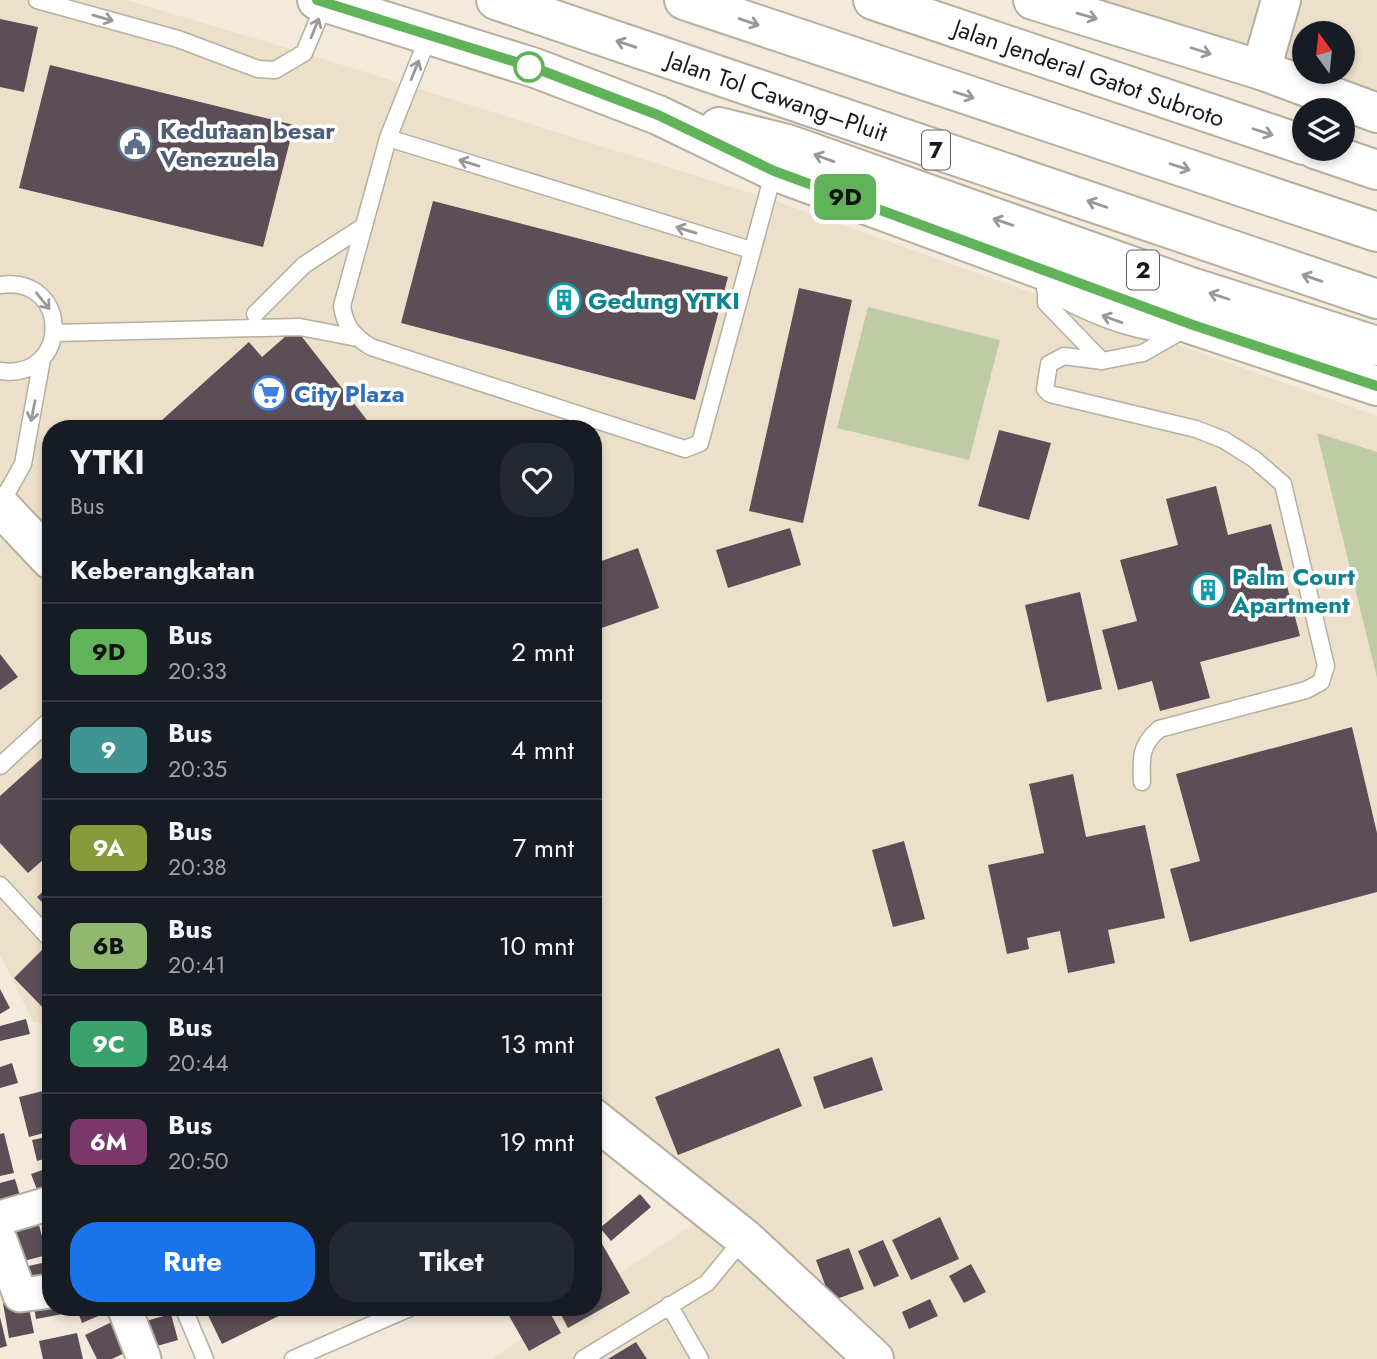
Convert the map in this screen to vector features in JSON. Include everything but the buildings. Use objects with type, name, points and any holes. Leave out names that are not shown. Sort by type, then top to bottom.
[{"type":"main road","name":"Jalan Tol Cawang–Pluit","points":[[496,0],[1377,299]]},
{"type":"main road","points":[[684,0],[1377,232]]},
{"type":"main road","name":"Jalan Jenderal Gatot Subroto","points":[[873,0],[1292,141]]},
{"type":"main road","name":"Jalan Jenderal Gatot Subroto","points":[[1033,0],[1261,70],[1377,113]]},
{"type":"main road","points":[[1261,70],[1281,0]]},
{"type":"main road","name":"2","points":[[321,1],[535,68],[658,115],[774,171],[1046,280],[1185,329],[1377,386]]},
{"type":"main road","name":"2","points":[[658,115],[787,144],[1188,286],[1377,346]]},
{"type":"main road","points":[[1350,161],[1377,170]]},
{"type":"main road","points":[[0,506],[42,551]]},
{"type":"main road","points":[[602,1125],[744,1238],[874,1359]]},
{"type":"street","points":[[0,1218],[42,1206]]},
{"type":"street","points":[[0,1240],[7,1284],[20,1294],[42,1292]]},
{"type":"street","points":[[127,1316],[144,1359]]},
{"type":"lane","points":[[37,0],[178,39],[258,69],[275,70],[304,54],[321,1]]},
{"type":"lane","points":[[430,34],[388,138],[361,228],[342,306],[344,322],[357,338],[370,346],[597,420]]},
{"type":"lane","points":[[388,138],[751,250]]},
{"type":"lane","points":[[602,422],[685,449],[701,443],[774,171]]},
{"type":"lane","points":[[255,314],[304,265],[361,228]]},
{"type":"lane","points":[[1046,280],[1046,303],[1102,361]]},
{"type":"lane","points":[[0,285],[26,286],[38,293],[51,311],[55,333],[42,359],[23,464],[0,506]]},
{"type":"lane","points":[[55,333],[300,327],[357,338]]},
{"type":"lane","points":[[1142,782],[1141,760],[1146,740],[1159,729],[1306,690],[1321,682],[1326,666],[1283,484],[1254,459],[1215,436],[1050,394],[1045,389],[1049,364],[1054,359],[1064,356],[1102,361],[1143,353],[1185,329]]},
{"type":"lane","points":[[0,371],[16,372],[42,359]]},
{"type":"lane","points":[[0,766],[42,727]]},
{"type":"lane","points":[[0,885],[42,930]]},
{"type":"lane","points":[[583,1359],[707,1283],[744,1238]]},
{"type":"lane","points":[[668,1305],[699,1359]]},
{"type":"lane","points":[[187,1316],[205,1359]]},
{"type":"lane","points":[[293,1359],[391,1316]]},
{"type":"shaded area","points":[[0,0],[126,0],[304,53],[767,198],[1377,416],[1377,1359],[492,1359],[556,1316],[602,1316],[602,1285],[700,1220],[602,1110],[602,420],[42,420],[42,1024],[33,1022],[0,954]]},
{"type":"shaded area","points":[[1035,0],[1377,0],[1377,101],[1319,84],[1355,84],[1355,21],[1292,21],[1292,76]]},
{"type":"green space","points":[[868,307],[1000,340],[969,460],[837,428]]},
{"type":"green space","points":[[1317,433],[1377,452],[1377,678]]},
{"type":"bus line","name":"9D","points":[[317,0],[535,68],[658,115],[713,144],[774,171],[1193,325],[1377,386]]},
{"type":"place","name":"Kedutaan besar Venezuela","points":[[135,144]]},
{"type":"place","name":"Gedung YTKI","points":[[564,300]]},
{"type":"place","name":"City Plaza","points":[[269,393]]},
{"type":"place","name":"Palm Court Apartment","points":[[1208,590]]}]
